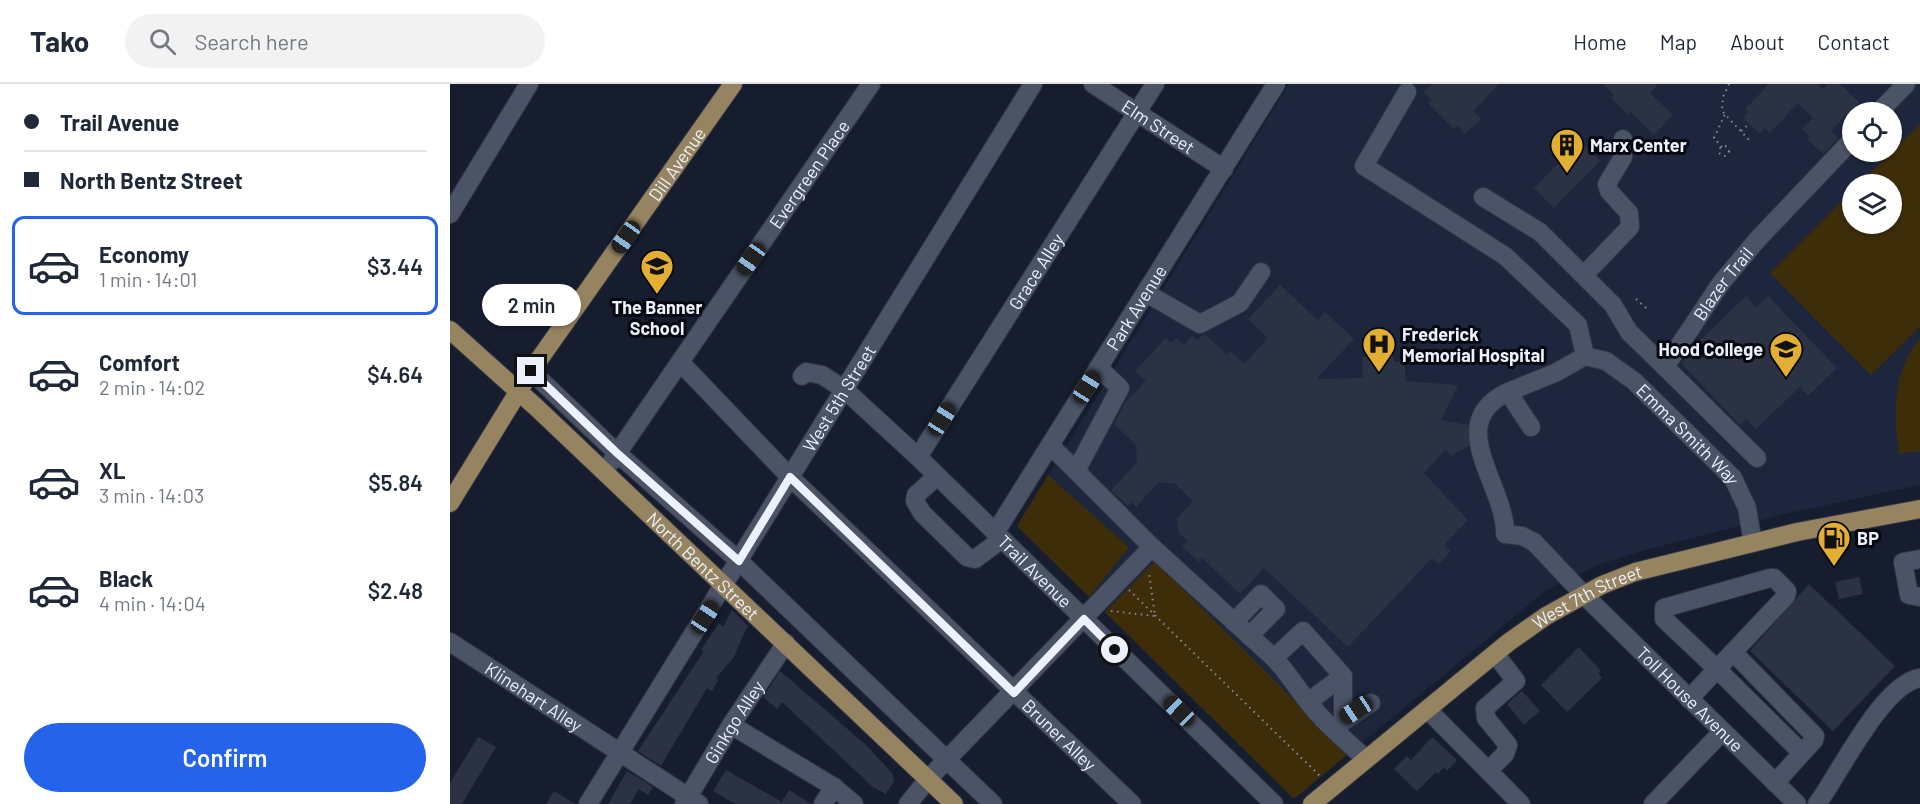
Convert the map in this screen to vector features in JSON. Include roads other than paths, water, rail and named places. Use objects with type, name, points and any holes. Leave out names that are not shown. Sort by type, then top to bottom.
[{"type":"main road","name":"Dill Avenue","points":[[450,503],[531,371],[733,84]]},
{"type":"main road","name":"North Bentz Street","points":[[450,330],[786,643],[954,804]]},
{"type":"main road","name":"West 7th Street","points":[[1312,804],[1496,654],[1546,616],[1584,595],[1635,572],[1753,543],[1920,509]]},
{"type":"street","points":[[450,214],[529,84]]},
{"type":"street","name":"Evergreen Place","points":[[604,472],[871,84]]},
{"type":"street","name":"West 5th Street","points":[[588,804],[1033,84]]},
{"type":"street","name":"Elm Street","points":[[1093,84],[1138,111],[1224,169]]},
{"type":"street","name":"Grace Alley","points":[[918,458],[1155,84]]},
{"type":"street","name":"Park Avenue","points":[[998,536],[1050,445],[1276,84]]},
{"type":"street","points":[[1889,102],[1906,84]]},
{"type":"street","points":[[1407,92],[1364,166],[1479,237],[1530,277],[1578,325],[1585,356],[1556,373],[1508,392],[1531,427]]},
{"type":"street","points":[[1584,275],[1630,227],[1629,213],[1609,191],[1607,184],[1623,157],[1623,139]]},
{"type":"street","name":"Blazer Trail","points":[[1665,367],[1721,283],[1757,240],[1842,151]]},
{"type":"street","points":[[1483,197],[1540,232],[1613,304],[1629,332],[1757,458]]},
{"type":"street","points":[[1146,293],[1200,324],[1240,303],[1261,273]]},
{"type":"street","name":"Emma Smith Way","points":[[1585,356],[1606,361],[1634,381],[1733,478],[1747,508],[1753,543]]},
{"type":"street","name":"Bruner Alley","points":[[680,362],[790,477],[1132,804]]},
{"type":"street","points":[[1076,471],[1120,388],[1099,368]]},
{"type":"street","name":"North Bentz Street","points":[[531,371],[617,453],[739,561],[993,804]]},
{"type":"street","name":"Trail Avenue","points":[[802,376],[806,372],[814,372],[845,390],[937,476],[1274,804]]},
{"type":"street","name":"Toll House Avenue","points":[[1508,392],[1490,403],[1477,426],[1479,446],[1505,521],[1505,534],[1522,536],[1533,542],[1797,804]]},
{"type":"street","points":[[1050,445],[1152,547],[1274,658],[1292,677],[1308,702],[1338,724],[1366,759]]},
{"type":"street","points":[[937,476],[916,495],[915,501],[922,513],[967,557],[975,559],[998,536]]},
{"type":"street","points":[[908,804],[928,779],[1014,693],[1152,547]]},
{"type":"street","points":[[1920,559],[1902,562],[1909,595],[1920,597]]},
{"type":"street","points":[[1689,699],[1717,669],[1733,652],[1786,596],[1787,591],[1774,578],[1664,608],[1664,619],[1717,669],[1802,753]]},
{"type":"street","points":[[1234,622],[1261,594],[1276,609],[1249,636]]},
{"type":"street","points":[[1274,658],[1303,631],[1343,676],[1338,724]]},
{"type":"street","name":"Klinehart Alley","points":[[450,642],[619,752],[690,802]]},
{"type":"street","name":"Ginkgo Alley","points":[[690,802],[731,725],[786,643]]},
{"type":"street","points":[[1733,652],[1815,736],[1814,740],[1775,783]]},
{"type":"street","points":[[1488,771],[1505,754],[1508,746],[1486,718],[1485,708],[1516,681],[1496,654]]},
{"type":"street","points":[[1308,702],[1343,676]]},
{"type":"street","points":[[1817,804],[1859,737],[1890,697],[1915,679],[1920,678]]},
{"type":"street","points":[[1338,724],[1371,703]]},
{"type":"street","points":[[1428,710],[1488,771],[1510,800]]},
{"type":"street","points":[[731,725],[834,787],[854,804]]},
{"type":"street","points":[[1653,804],[1722,732]]},
{"type":"street","points":[[823,804],[834,787]]},
{"type":"place","name":"Marx Center","points":[[1567,174]]},
{"type":"place","name":"The Banner School","points":[[657,295]]},
{"type":"place","name":"Frederick Memorial Hospital","points":[[1379,373]]},
{"type":"place","name":"Hood College","points":[[1786,378]]},
{"type":"place","name":"BP","points":[[1834,567]]}]
